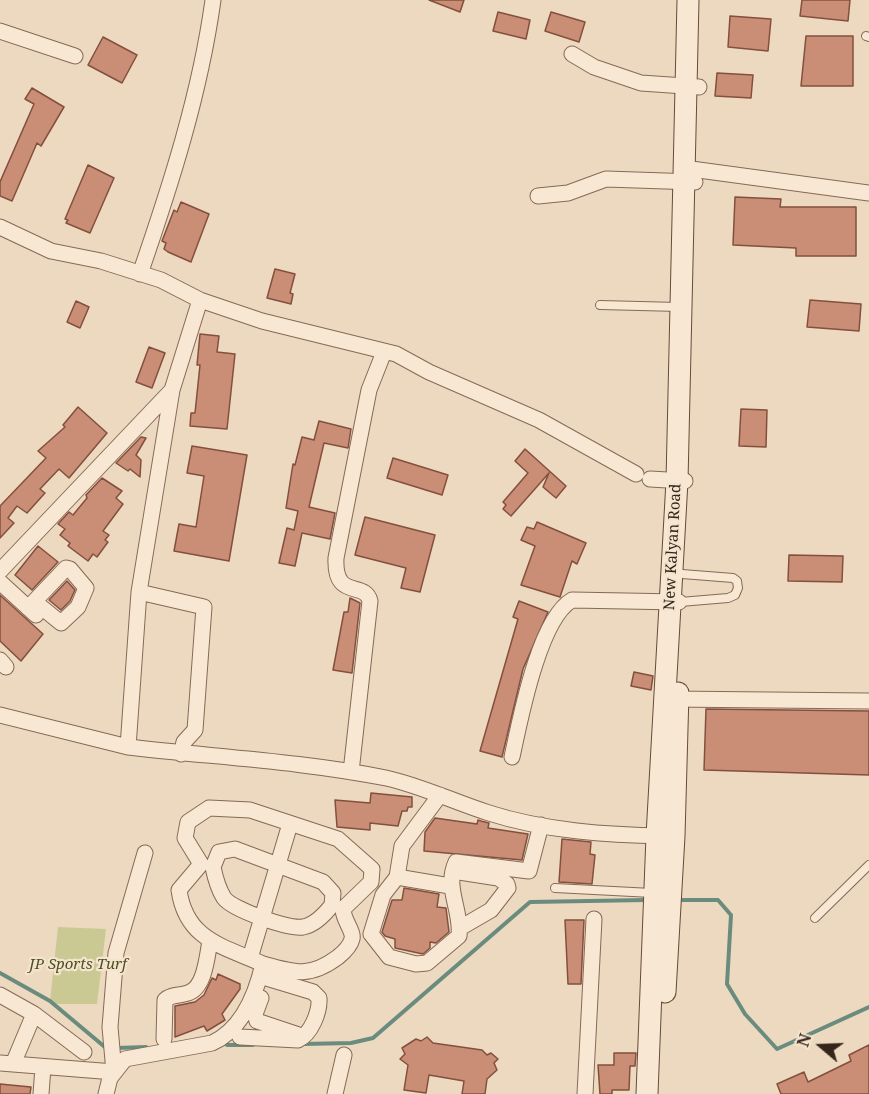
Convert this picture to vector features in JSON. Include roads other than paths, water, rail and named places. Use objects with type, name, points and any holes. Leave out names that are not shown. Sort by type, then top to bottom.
[{"type":"street","points":[[140,274],[195,100],[213,0]]},
{"type":"street","points":[[688,0],[692,87]]},
{"type":"street","points":[[692,87],[703,0]]},
{"type":"street","points":[[0,31],[75,56]]},
{"type":"street","points":[[572,54],[594,67],[641,83],[692,87]]},
{"type":"street","name":"New Kalyan Road","points":[[646,1094],[656,1049],[681,481],[692,87]]},
{"type":"street","points":[[538,196],[568,193],[606,179],[690,176],[869,193]]},
{"type":"street","points":[[0,227],[51,251],[101,261],[161,280],[200,300],[262,321],[396,354],[447,380],[539,420],[643,477],[681,481]]},
{"type":"street","points":[[128,747],[139,592],[172,390],[200,300]]},
{"type":"street","points":[[351,772],[370,601],[365,593],[340,583],[337,577],[336,558],[369,390],[384,352]]},
{"type":"street","points":[[0,571],[172,390]]},
{"type":"street","name":"New Kalyan Road","points":[[675,602],[682,574],[681,481]]},
{"type":"street","points":[[0,582],[32,605],[51,630]]},
{"type":"street","points":[[139,592],[204,607],[195,730],[184,742],[181,753]]},
{"type":"street","points":[[512,757],[525,697],[548,631],[562,606],[572,600],[675,602]]},
{"type":"street","points":[[671,699],[869,701]]},
{"type":"street","points":[[0,715],[128,747],[351,772],[416,786],[490,814],[541,825],[599,833],[665,836]]},
{"type":"street","points":[[440,795],[402,846],[397,877],[383,895],[371,928],[373,938],[389,957],[416,964],[427,963],[454,942],[459,936],[460,928],[452,879],[456,862],[529,871],[541,825]]},
{"type":"street","points":[[209,808],[250,810],[290,824],[338,839],[372,869],[371,882],[366,890],[327,911],[304,927],[289,927],[234,906],[225,899],[207,866],[184,838],[188,822],[209,808]]},
{"type":"street","points":[[290,824],[263,918],[261,969],[255,1018],[305,1037]]},
{"type":"street","name":"New Kalyan Road","points":[[659,1094],[656,1049],[654,893],[665,836]]},
{"type":"street","points":[[261,969],[300,972],[324,968],[345,952],[352,940],[333,893],[323,882],[235,849],[219,852],[207,866],[179,890],[182,907],[199,934],[261,969],[317,994],[319,1005],[305,1037]]},
{"type":"street","points":[[114,1072],[110,1038],[116,953],[145,853]]},
{"type":"street","points":[[397,877],[498,878],[507,884],[508,888],[491,910],[460,928]]},
{"type":"street","points":[[585,1094],[594,919]]},
{"type":"street","points":[[164,1039],[165,1000],[168,997],[191,993],[199,984],[210,941]]},
{"type":"street","points":[[106,1094],[110,1078],[124,1059],[218,1040],[240,1020],[250,1004],[261,969]]},
{"type":"street","points":[[0,996],[34,1014],[84,1052]]},
{"type":"street","points":[[34,1014],[6,1064],[114,1072]]},
{"type":"street","points":[[240,1037],[291,1041],[305,1037]]},
{"type":"street","points":[[334,1094],[345,1055]]},
{"type":"street","points":[[41,1094],[43,1067]]},
{"type":"lane","points":[[600,305],[687,307]]},
{"type":"lane","points":[[675,602],[733,596],[737,592],[736,579],[682,574]]},
{"type":"lane","points":[[815,918],[869,865]]},
{"type":"lane","points":[[555,888],[654,893]]},
{"type":"waterway","points":[[303,1044],[351,1043],[373,1038],[530,902],[646,900]]},
{"type":"waterway","points":[[678,900],[718,900],[731,915],[727,984],[745,1014],[777,1049],[869,1007]]},
{"type":"waterway","points":[[0,973],[50,1001],[106,1048]]},
{"type":"waterway","points":[[227,1045],[253,1045]]},
{"type":"waterway","points":[[117,1048],[146,1047]]},
{"type":"park label","name":"JP Sports Turf","points":[[78,965]]}]
